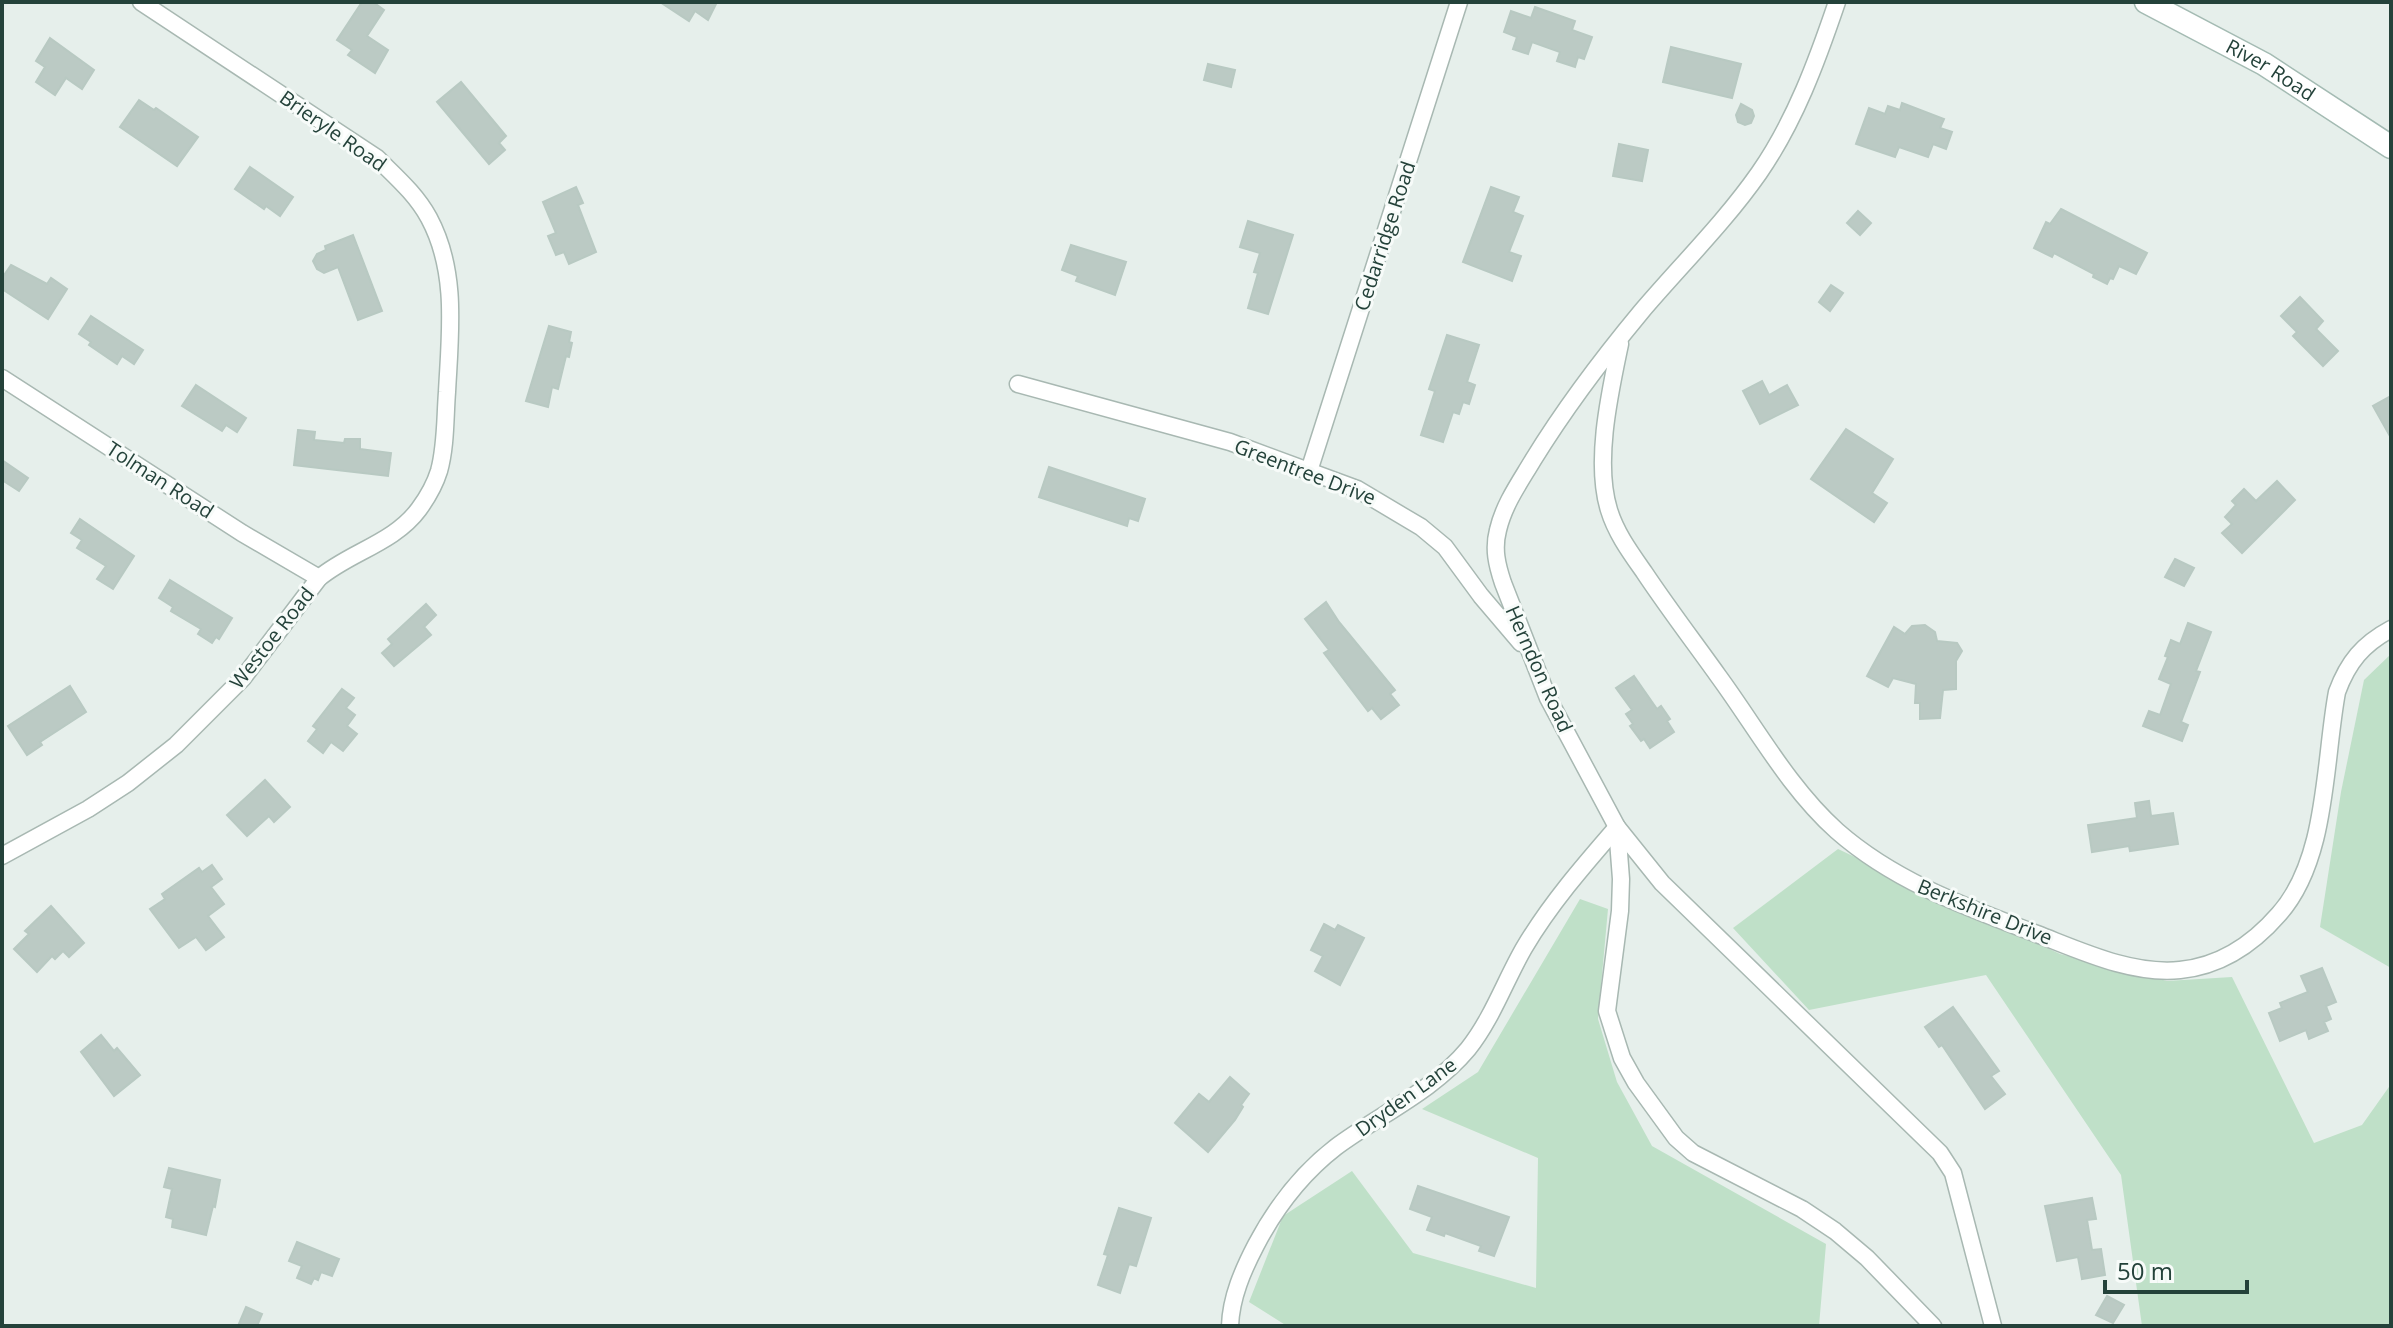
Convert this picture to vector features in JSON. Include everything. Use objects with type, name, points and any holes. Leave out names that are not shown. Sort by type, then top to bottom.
[{"type":"main road","name":"River Road","points":[[2146,2],[2264,64],[2391,147]]},
{"type":"street","name":"Brieryle Road","points":[[141,2],[377,158],[406,185],[429,218],[438,240],[449,282],[451,315]]},
{"type":"street","name":"Cedarridge Road","points":[[1309,471],[1459,2]]},
{"type":"street","name":"Herndon Road","points":[[1837,2],[1808,80],[1783,134],[1759,173],[1584,383],[1506,506],[1495,545],[1497,565],[1548,698],[1617,827],[1620,911],[1607,1011],[1611,1030],[1636,1083],[1676,1138],[1693,1153],[1802,1209],[1835,1231],[1867,1258],[1933,1326]]},
{"type":"street","name":"Westoe Road","points":[[2,856],[88,809],[128,783],[176,745],[243,678],[319,578],[333,566],[402,526],[418,510],[435,481],[444,436],[451,315]]},
{"type":"street","name":"Berkshire Drive","points":[[1621,340],[1609,393],[1604,440],[1608,507],[1615,528],[1776,758],[1826,820],[1868,856],[1948,900],[2049,939],[2143,969],[2182,970],[2226,958],[2259,934],[2281,913],[2294,894],[2310,858],[2318,828],[2334,704],[2344,673],[2364,646],[2391,629]]},
{"type":"street","name":"Tolman Road","points":[[2,378],[242,533],[319,578]]},
{"type":"street","name":"Greentree Drive","points":[[1018,384],[1230,442],[1357,489],[1421,527],[1445,547],[1481,596],[1532,656]]},
{"type":"street","name":"Dryden Lane","points":[[1230,1326],[1235,1297],[1246,1264],[1270,1218],[1287,1195],[1308,1171],[1336,1147],[1438,1078],[1457,1061],[1477,1035],[1538,926],[1617,827]]},
{"type":"street","points":[[1617,827],[1662,883],[1940,1153],[1953,1173],[1993,1326]]},
{"type":"green space","points":[[2391,654],[2391,968],[2320,927],[2341,792],[2364,680]]},
{"type":"green space","points":[[1838,849],[2060,954],[2167,981],[2232,977],[2314,1143],[2362,1125],[2391,1084],[2391,1326],[2142,1326],[2121,1175],[1986,975],[1809,1010],[1733,928]]},
{"type":"green space","points":[[1580,899],[1608,909],[1598,1019],[1617,1082],[1652,1146],[1826,1244],[1819,1326],[1287,1326],[1249,1302],[1283,1216],[1352,1171],[1413,1253],[1536,1288],[1538,1158],[1422,1109],[1478,1072]]},
{"type":"building","points":[[362,2],[373,2],[384,10],[367,36],[388,50],[375,73],[348,55],[352,50],[337,40]]},
{"type":"building","points":[[660,2],[717,2],[708,20],[695,11],[689,21]]},
{"type":"building","points":[[1535,7],[1575,21],[1572,30],[1592,37],[1584,59],[1578,57],[1575,67],[1557,61],[1560,52],[1532,42],[1528,54],[1513,49],[1517,37],[1504,32],[1511,11],[1531,18]]},
{"type":"building","points":[[50,38],[94,70],[82,89],[66,78],[55,95],[36,82],[45,67],[36,61]]},
{"type":"building","points":[[1671,47],[1741,64],[1732,98],[1663,82]]},
{"type":"building","points":[[1208,64],[1235,70],[1231,87],[1204,80]]},
{"type":"building","points":[[461,82],[506,136],[499,143],[505,150],[489,164],[437,102]]},
{"type":"building","points":[[139,100],[198,137],[177,166],[120,127]]},
{"type":"building","points":[[1902,103],[1944,119],[1940,128],[1952,132],[1946,149],[1933,144],[1928,157],[1899,147],[1895,157],[1856,144],[1869,108],[1885,114],[1888,106],[1900,110]]},
{"type":"building","points":[[1741,104],[1752,110],[1754,116],[1751,123],[1745,125],[1738,122],[1736,115]]},
{"type":"building","points":[[1619,144],[1648,150],[1642,181],[1613,176]]},
{"type":"building","points":[[250,167],[293,197],[280,216],[235,189]]},
{"type":"building","points":[[576,187],[583,203],[578,205],[596,252],[569,264],[564,252],[556,255],[548,236],[556,233],[543,202]]},
{"type":"building","points":[[1491,187],[1519,197],[1513,212],[1523,216],[1509,252],[1521,256],[1512,281],[1463,262]]},
{"type":"building","points":[[2061,209],[2147,253],[2136,274],[2119,266],[2107,284],[2054,253],[2052,257],[2034,248],[2046,222],[2050,224]]},
{"type":"building","points":[[1858,211],[1871,223],[1860,235],[1847,223]]},
{"type":"building","points":[[1248,221],[1293,235],[1268,314],[1248,308],[1260,253],[1240,247]]},
{"type":"building","points":[[353,235],[382,311],[358,320],[338,267],[324,273],[317,269],[313,261],[317,254],[326,250],[325,246]]},
{"type":"building","points":[[1071,245],[1126,262],[1115,295],[1076,281],[1078,276],[1062,270]]},
{"type":"building","points":[[11,265],[47,284],[51,278],[67,289],[48,319],[2,289],[2,278]]},
{"type":"building","points":[[1831,285],[1843,293],[1830,311],[1819,302]]},
{"type":"building","points":[[2300,297],[2323,321],[2316,329],[2338,351],[2323,366],[2293,336],[2297,332],[2281,316]]},
{"type":"building","points":[[91,316],[143,350],[134,364],[122,356],[117,364],[89,345],[91,342],[79,334]]},
{"type":"building","points":[[549,326],[571,332],[569,342],[572,343],[558,389],[552,387],[548,407],[526,401]]},
{"type":"building","points":[[1447,335],[1479,345],[1467,382],[1475,385],[1469,404],[1463,402],[1459,414],[1453,412],[1443,442],[1421,435],[1435,391],[1429,389]]},
{"type":"building","points":[[1762,381],[1769,395],[1787,385],[1798,405],[1760,424],[1743,391]]},
{"type":"building","points":[[196,385],[246,418],[237,432],[226,425],[222,431],[182,406]]},
{"type":"building","points":[[2391,396],[2391,438],[2373,406]]},
{"type":"building","points":[[1846,429],[1893,459],[1872,493],[1887,503],[1874,522],[1811,479]]},
{"type":"building","points":[[298,430],[315,432],[314,440],[344,443],[345,439],[360,439],[360,449],[391,453],[388,476],[294,465]]},
{"type":"building","points":[[2,460],[28,478],[19,491],[2,480]]},
{"type":"building","points":[[1049,467],[1145,499],[1138,521],[1129,518],[1127,526],[1039,497]]},
{"type":"building","points":[[2277,481],[2295,500],[2242,553],[2222,533],[2232,524],[2225,517],[2236,505],[2232,501],[2244,489],[2256,501]]},
{"type":"building","points":[[80,519],[134,556],[113,589],[97,579],[106,566],[77,548],[82,540],[71,533]]},
{"type":"building","points":[[2175,559],[2194,568],[2184,586],[2165,577]]},
{"type":"building","points":[[170,580],[232,618],[219,639],[216,637],[212,643],[198,634],[201,629],[171,611],[173,607],[159,598]]},
{"type":"building","points":[[1326,602],[1395,690],[1390,694],[1399,705],[1381,719],[1372,708],[1368,711],[1324,653],[1329,650],[1305,619]]},
{"type":"building","points":[[426,604],[436,615],[424,627],[431,635],[394,666],[382,653],[392,644],[388,639]]},
{"type":"building","points":[[2188,623],[2211,632],[2181,722],[2188,725],[2182,741],[2143,726],[2149,711],[2160,715],[2171,684],[2159,679],[2168,657],[2165,656],[2171,640],[2180,644]]},
{"type":"building","points":[[1925,625],[1935,632],[1937,641],[1957,643],[1962,651],[1956,661],[1956,689],[1943,690],[1940,718],[1920,719],[1920,703],[1915,703],[1916,684],[1893,678],[1888,687],[1867,676],[1894,627],[1905,634],[1912,626]]},
{"type":"building","points":[[1634,676],[1657,709],[1661,706],[1674,732],[1650,748],[1630,726],[1633,724],[1626,714],[1632,710],[1616,688]]},
{"type":"building","points":[[70,686],[86,712],[40,742],[42,745],[27,755],[8,726]]},
{"type":"building","points":[[342,689],[354,698],[346,708],[355,715],[347,726],[357,734],[343,751],[331,742],[323,753],[308,741],[317,729],[313,726]]},
{"type":"building","points":[[265,780],[290,807],[274,822],[269,816],[247,836],[227,815]]},
{"type":"building","points":[[2149,801],[2151,816],[2173,813],[2178,844],[2130,851],[2129,846],[2092,852],[2088,825],[2137,818],[2135,803]]},
{"type":"building","points":[[212,865],[222,879],[211,887],[224,904],[208,916],[224,937],[206,950],[196,937],[179,948],[150,909],[165,899],[162,894],[199,868],[202,872]]},
{"type":"building","points":[[51,906],[84,943],[69,957],[63,951],[55,959],[52,956],[37,972],[14,949],[29,934],[25,931]]},
{"type":"building","points":[[1324,924],[1335,930],[1338,925],[1364,938],[1340,985],[1315,971],[1323,956],[1311,950]]},
{"type":"building","points":[[2322,968],[2336,1002],[2326,1006],[2331,1019],[2324,1022],[2328,1031],[2309,1039],[2306,1030],[2280,1041],[2269,1013],[2282,1008],[2280,1003],[2308,992],[2301,976]]},
{"type":"building","points":[[1953,1007],[1999,1071],[1991,1076],[2005,1094],[1985,1109],[1942,1045],[1939,1047],[1925,1027]]},
{"type":"building","points":[[101,1035],[140,1075],[114,1096],[81,1052]]},
{"type":"building","points":[[1230,1077],[1249,1094],[1235,1120],[1208,1152],[1175,1123],[1199,1094],[1209,1102]]},
{"type":"building","points":[[169,1168],[220,1180],[206,1235],[172,1227],[173,1219],[166,1217],[172,1189],[164,1187]]},
{"type":"building","points":[[1418,1186],[1509,1217],[1494,1256],[1479,1251],[1481,1246],[1427,1230],[1432,1217],[1410,1209]]},
{"type":"building","points":[[2092,1198],[2096,1219],[2087,1220],[2092,1250],[2101,1249],[2105,1275],[2082,1279],[2078,1257],[2057,1261],[2045,1206]]},
{"type":"building","points":[[1119,1208],[1151,1218],[1136,1266],[1129,1264],[1120,1293],[1098,1285]]},
{"type":"building","points":[[297,1242],[339,1259],[332,1276],[321,1272],[318,1280],[314,1278],[311,1284],[297,1278],[302,1266],[289,1261]]},
{"type":"building","points":[[2107,1296],[2124,1305],[2113,1323],[2096,1315]]},
{"type":"building","points":[[246,1307],[262,1314],[257,1326],[238,1326]]}]
